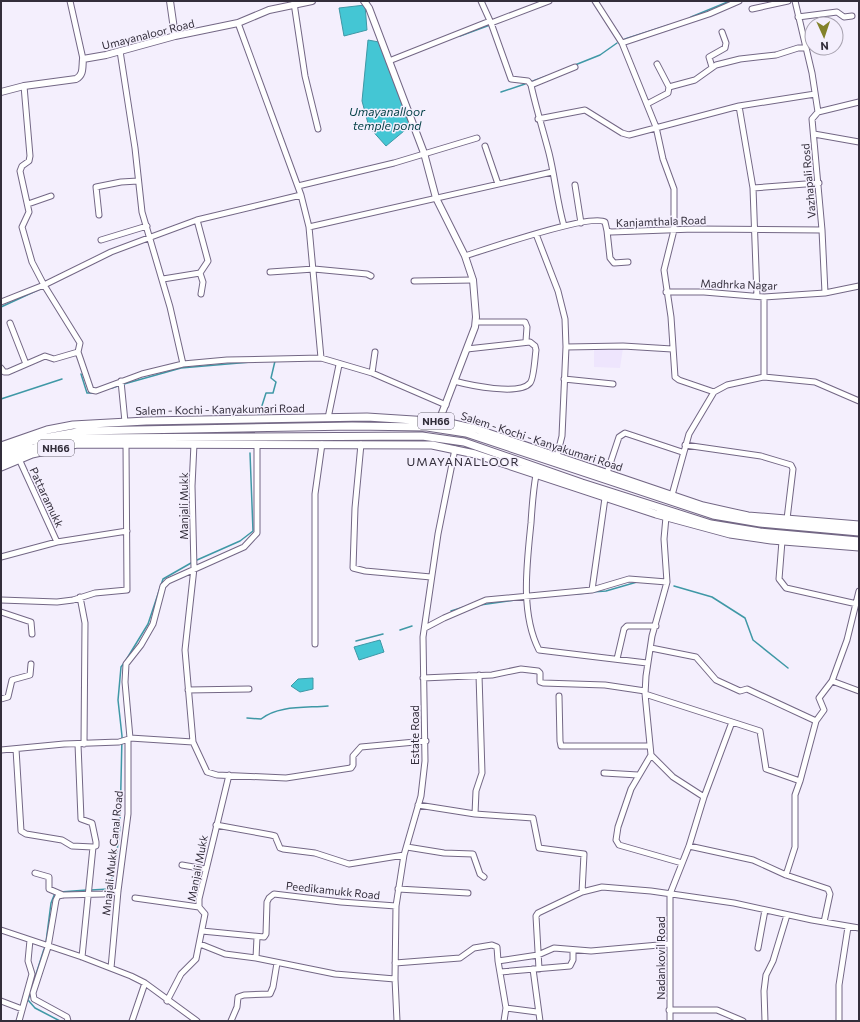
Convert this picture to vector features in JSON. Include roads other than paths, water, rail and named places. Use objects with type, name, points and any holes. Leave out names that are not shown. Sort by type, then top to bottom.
[{"type":"highway","name":"Salem - Kochi - Kanyakumari Road","points":[[1,446],[47,430],[73,426],[125,422],[367,417],[439,421],[476,429],[703,506],[748,516],[859,525]]},
{"type":"highway","points":[[1,453],[38,439],[84,431],[352,426],[427,427],[466,433],[713,515],[760,523],[859,532]]},
{"type":"highway","points":[[1,460],[42,445],[83,438],[422,436],[464,442],[582,483],[711,524],[760,532],[859,541]]},
{"type":"highway","name":"NH66","points":[[1,467],[19,459],[52,448],[77,444],[432,445],[475,454],[605,498],[666,517],[730,534],[782,541],[859,547]]},
{"type":"main road","points":[[170,1],[175,36]]},
{"type":"main road","name":"Umayanaloor Road","points":[[83,59],[120,51],[175,36],[238,23],[269,10],[294,3],[312,1]]},
{"type":"main road","points":[[364,1],[369,8],[424,153],[436,198],[465,256],[473,280],[476,322],[439,421]]},
{"type":"main road","points":[[1,92],[24,86],[80,77],[83,59]]},
{"type":"street","points":[[70,1],[83,59]]},
{"type":"street","points":[[480,1],[491,22],[511,78],[528,81],[531,84],[538,119],[549,154],[557,202],[564,226]]},
{"type":"street","points":[[389,60],[549,1]]},
{"type":"street","points":[[595,1],[622,43],[656,127],[663,159],[674,189],[674,230],[664,270],[672,332],[675,377],[679,380],[714,392]]},
{"type":"street","points":[[622,43],[709,14],[739,1]]},
{"type":"street","points":[[752,9],[788,1]]},
{"type":"street","points":[[795,1],[804,40]]},
{"type":"street","points":[[294,3],[305,76],[318,129]]},
{"type":"street","points":[[798,17],[837,12],[844,17],[852,16]]},
{"type":"street","points":[[238,23],[298,186],[309,226],[321,358]]},
{"type":"street","points":[[712,68],[709,57],[725,48],[726,43],[722,32]]},
{"type":"street","points":[[669,87],[695,80],[712,68],[740,59],[774,56],[798,48],[804,48]]},
{"type":"street","points":[[120,51],[135,148],[142,212],[163,279],[183,364]]},
{"type":"street","points":[[808,56],[818,112],[859,102]]},
{"type":"street","points":[[647,104],[668,93],[669,87],[657,64]]},
{"type":"street","points":[[531,84],[574,67]]},
{"type":"street","points":[[24,86],[30,156],[29,161],[20,168],[29,212],[22,223],[22,231],[32,262],[44,285],[80,343],[78,352],[93,391],[142,374],[183,364],[227,360],[321,358],[339,365],[372,373],[446,405]]},
{"type":"street","points":[[538,119],[585,110],[626,135],[634,135],[656,127],[739,106],[815,94]]},
{"type":"street","points":[[739,106],[754,188],[757,296]]},
{"type":"street","name":"Vazhapali Rosd","points":[[818,112],[812,119],[819,184],[825,293]]},
{"type":"street","points":[[814,134],[859,142]]},
{"type":"street","points":[[298,186],[394,164],[424,153],[477,138]]},
{"type":"street","points":[[485,146],[498,184]]},
{"type":"street","points":[[309,226],[552,172]]},
{"type":"street","points":[[99,215],[96,187],[120,182],[138,181]]},
{"type":"street","points":[[754,188],[819,184]]},
{"type":"street","points":[[575,185],[581,222]]},
{"type":"street","points":[[1,302],[44,285],[111,252],[197,220],[301,195]]},
{"type":"street","points":[[28,204],[51,196]]},
{"type":"street","points":[[163,279],[200,273],[208,261],[197,220]]},
{"type":"street","name":"Kanjamthala Road","points":[[465,256],[564,226],[581,222],[602,220],[605,222],[607,231],[615,233],[674,230],[822,230]]},
{"type":"street","points":[[101,240],[147,226]]},
{"type":"street","points":[[607,231],[610,258],[614,263],[628,262]]},
{"type":"street","points":[[536,234],[558,291],[565,318],[566,346],[562,436],[557,456]]},
{"type":"street","points":[[270,272],[314,269],[371,276]]},
{"type":"street","points":[[200,273],[203,282],[201,294]]},
{"type":"street","points":[[414,281],[473,280]]},
{"type":"street","name":"Madhrka Nagar","points":[[666,292],[704,292],[764,296],[825,293],[859,286]]},
{"type":"street","points":[[764,296],[764,377]]},
{"type":"street","points":[[476,322],[525,322],[527,327],[526,341]]},
{"type":"street","points":[[10,323],[26,364]]},
{"type":"street","points":[[454,382],[486,388],[510,389],[527,385],[531,381],[536,350],[533,344],[526,341],[501,346],[467,349]]},
{"type":"street","points":[[566,346],[623,346],[672,349]]},
{"type":"street","points":[[1,368],[4,372],[8,372],[45,356],[54,359],[78,352]]},
{"type":"street","points":[[372,373],[376,352]]},
{"type":"street","points":[[328,418],[339,365]]},
{"type":"street","points":[[672,495],[682,452],[697,417],[714,392],[727,385],[764,377],[815,382],[859,401]]},
{"type":"street","points":[[564,379],[613,384]]},
{"type":"street","points":[[121,381],[125,422]]},
{"type":"street","points":[[607,474],[619,437],[625,433],[682,452]]},
{"type":"street","points":[[1,600],[57,602],[95,593],[127,590],[126,444]]},
{"type":"street","name":"Manjali Mukk","points":[[167,1001],[182,974],[193,964],[200,944],[205,914],[199,907],[205,869],[229,775],[217,775],[207,772],[193,742],[185,650],[194,568],[192,486],[194,444]]},
{"type":"street","name":"Mnajali Mukk Canal Road","points":[[111,968],[118,891],[128,814],[128,740],[125,682],[126,664],[141,644],[152,624],[163,586],[168,581],[194,568],[244,547],[257,533],[257,444]]},
{"type":"street","points":[[315,644],[315,494],[322,444]]},
{"type":"street","points":[[361,444],[355,508],[353,568],[365,571],[432,576]]},
{"type":"street","points":[[685,445],[761,456],[791,465],[793,469],[786,519]]},
{"type":"street","name":"Estate Road","points":[[397,1021],[395,979],[396,906],[404,855],[424,780],[426,741],[423,637],[438,534],[455,449]]},
{"type":"street","name":"Pattaramukk","points":[[19,459],[57,542]]},
{"type":"street","points":[[536,475],[528,556],[528,596],[532,631],[539,650],[647,663]]},
{"type":"street","points":[[592,590],[605,498]]},
{"type":"street","points":[[666,517],[664,539],[667,582],[647,663],[645,692],[651,755],[673,778],[704,797]]},
{"type":"street","name":"Pattaramukk","points":[[1,557],[57,542],[126,531]]},
{"type":"street","points":[[782,541],[779,579],[786,588],[857,604]]},
{"type":"street","points":[[425,628],[486,600],[592,590],[629,579],[667,582]]},
{"type":"street","points":[[786,875],[795,847],[795,795],[816,721],[824,710],[819,698],[832,681],[847,640],[859,591]]},
{"type":"street","points":[[80,597],[85,623],[81,744],[81,819],[92,823],[96,842],[93,847],[82,957]]},
{"type":"street","points":[[1,612],[31,622],[32,634]]},
{"type":"street","points":[[617,659],[624,629],[627,626],[656,626]]},
{"type":"street","points":[[651,648],[696,658],[716,680],[740,691],[747,689],[816,721]]},
{"type":"street","points":[[1,699],[8,697],[12,680],[30,676],[31,664]]},
{"type":"street","points":[[423,678],[492,675],[521,669],[535,670],[540,673],[540,682],[543,683],[605,685],[645,692],[758,730],[762,734],[766,769],[800,781]]},
{"type":"street","points":[[474,814],[476,791],[482,773],[479,675]]},
{"type":"street","points":[[832,681],[859,691]]},
{"type":"street","points":[[188,690],[248,689]]},
{"type":"street","points":[[559,696],[561,746],[650,746]]},
{"type":"street","points":[[670,894],[732,722]]},
{"type":"street","points":[[1,750],[119,742],[128,740],[193,742]]},
{"type":"street","points":[[229,775],[286,778],[351,768],[353,765],[353,756],[361,747],[426,741]]},
{"type":"street","points":[[16,749],[21,831],[26,834],[62,840],[72,846],[93,847]]},
{"type":"street","points":[[651,755],[638,775],[618,827],[616,840],[619,845],[682,863]]},
{"type":"street","points":[[604,773],[638,775]]},
{"type":"street","points":[[418,805],[474,814],[531,817],[534,820],[539,848],[584,854],[582,892]]},
{"type":"street","points":[[216,826],[275,836],[280,848],[315,853],[349,864],[404,855]]},
{"type":"street","points":[[688,846],[754,860],[786,875],[828,890],[830,894],[824,922]]},
{"type":"street","points":[[407,847],[444,853],[473,854],[480,874],[484,877]]},
{"type":"street","points":[[182,865],[205,869]]},
{"type":"street","points":[[35,873],[49,877],[49,889],[63,895],[118,891]]},
{"type":"street","points":[[539,969],[536,916],[546,908],[582,892],[602,887],[670,894],[734,903],[787,915],[859,928]]},
{"type":"street","points":[[398,889],[468,893]]},
{"type":"street","name":"Peedikamukk Road","points":[[257,937],[264,937],[266,934],[267,902],[274,894],[341,902],[396,906]]},
{"type":"street","name":"Nadankovil Road","points":[[670,894],[670,1021]]},
{"type":"street","points":[[63,895],[56,900],[48,946],[32,993],[34,999],[67,1017],[68,1021]]},
{"type":"street","points":[[134,898],[199,907]]},
{"type":"street","points":[[758,948],[765,910]]},
{"type":"street","points":[[765,1021],[764,990],[766,975],[773,961],[787,915]]},
{"type":"street","points":[[839,1021],[839,985],[848,927]]},
{"type":"street","points":[[1,930],[111,968],[145,984],[197,1021]]},
{"type":"street","points":[[202,931],[215,931],[257,937],[256,958]]},
{"type":"street","points":[[19,1021],[32,974],[28,961],[30,940]]},
{"type":"street","points":[[200,944],[225,954],[256,958],[350,976],[395,979]]},
{"type":"street","points":[[498,961],[538,955],[554,948],[591,951],[670,944]]},
{"type":"street","points":[[395,963],[460,958],[474,948],[495,945],[497,947],[506,1008],[504,1021]]},
{"type":"street","points":[[500,972],[570,966],[573,960],[573,950]]},
{"type":"street","points":[[231,1021],[237,1007],[238,997],[270,994],[273,987],[277,963]]},
{"type":"street","points":[[533,969],[540,1021]]},
{"type":"street","points":[[132,1021],[145,984]]},
{"type":"street","points":[[1,1001],[22,1009]]},
{"type":"street","points":[[506,1008],[537,1012]]},
{"type":"street","points":[[669,1010],[716,1010],[743,1021]]},
{"type":"water","points":[[365,5],[367,30],[344,36],[339,8]]},
{"type":"water","name":"Umayanalloor temple pond","points":[[368,40],[379,42],[410,126],[386,146],[369,127],[362,101]]},
{"type":"water","points":[[380,640],[384,652],[359,660],[354,647]]},
{"type":"water","points":[[313,678],[313,689],[300,692],[291,686],[298,679]]},
{"type":"waterway","points":[[691,17],[730,1]]},
{"type":"waterway","points":[[460,36],[490,25]]},
{"type":"waterway","points":[[625,39],[669,25]]},
{"type":"waterway","points":[[575,65],[600,55],[617,43]]},
{"type":"waterway","points":[[533,81],[547,76]]},
{"type":"waterway","points":[[501,92],[525,84]]},
{"type":"waterway","points":[[1,307],[40,289]]},
{"type":"waterway","points":[[259,415],[266,393],[273,393],[276,382],[271,378],[275,361]]},
{"type":"waterway","points":[[124,384],[181,368],[251,362]]},
{"type":"waterway","points":[[81,374],[87,393],[95,393]]},
{"type":"waterway","points":[[1,399],[62,379]]},
{"type":"waterway","points":[[112,388],[118,386]]},
{"type":"waterway","points":[[197,560],[240,541],[253,531],[250,453]]},
{"type":"waterway","points":[[126,660],[148,624],[163,579],[191,563]]},
{"type":"waterway","points":[[592,592],[606,591],[637,582]]},
{"type":"waterway","points":[[674,586],[712,597],[745,618],[753,640],[788,668]]},
{"type":"waterway","points":[[574,594],[588,593]]},
{"type":"waterway","points":[[480,605],[523,599]]},
{"type":"waterway","points":[[451,611],[464,607]]},
{"type":"waterway","points":[[400,630],[412,626]]},
{"type":"waterway","points":[[356,641],[383,634]]},
{"type":"waterway","points":[[91,890],[109,889],[115,867],[120,827],[122,736],[118,700],[121,667],[124,663]]},
{"type":"waterway","points":[[247,718],[261,719],[276,711],[284,709],[328,706]]},
{"type":"waterway","points":[[60,892],[87,890]]},
{"type":"waterway","points":[[46,942],[51,903],[55,893]]},
{"type":"waterway","points":[[32,987],[44,949]]},
{"type":"waterway","points":[[31,991],[28,1000],[35,1008],[60,1021]]},
{"type":"district","name":"UMAYANALLOOR","points":[[463,461]]}]
